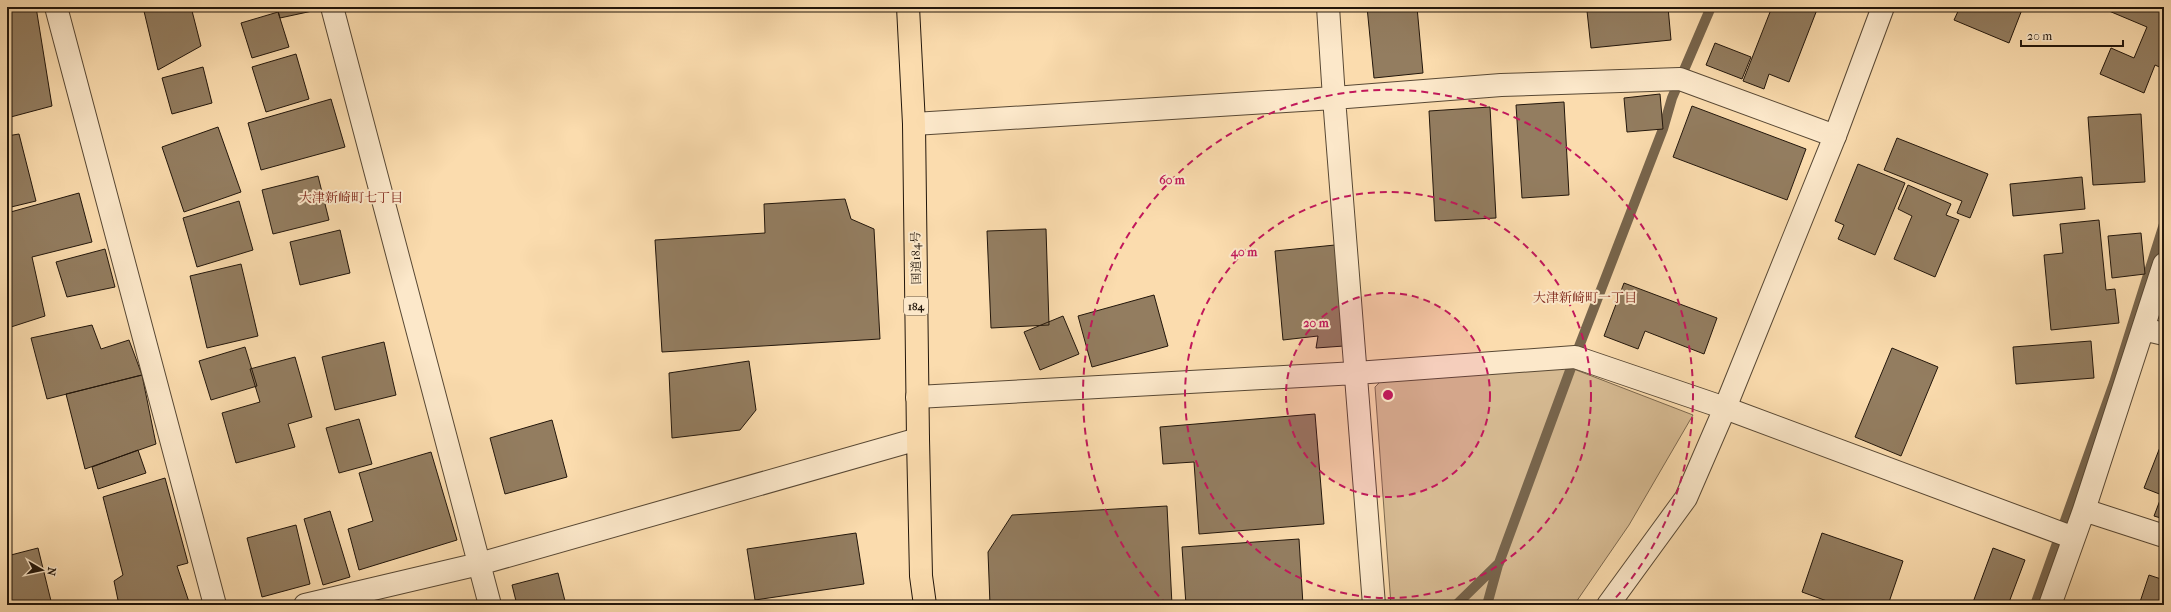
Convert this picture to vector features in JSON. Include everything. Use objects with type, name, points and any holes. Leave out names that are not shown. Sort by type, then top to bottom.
[{"type":"highway","name":"国道184号","points":[[908,7],[914,124],[917,397],[921,576],[925,605]]},
{"type":"street","points":[[56,7],[215,605]]},
{"type":"street","points":[[332,7],[490,605]]},
{"type":"street","points":[[1328,7],[1374,605]]},
{"type":"street","points":[[1608,605],[1686,498],[1725,408],[1834,136],[1883,7]]},
{"type":"street","points":[[914,124],[1334,98],[1501,85],[1680,79],[1834,136]]},
{"type":"street","points":[[2050,605],[2084,510],[2164,264]]},
{"type":"street","points":[[2143,329],[2164,334]]},
{"type":"street","points":[[917,397],[1356,373],[1575,357],[1725,408],[2074,538]]},
{"type":"street","points":[[305,605],[479,564],[918,439]]},
{"type":"street","points":[[2084,510],[2164,536]]},
{"type":"shaded area","points":[[1571,368],[1693,415],[1629,525],[1574,605],[1391,605],[1375,387],[1383,379]]},
{"type":"building","points":[[7,7],[36,7],[52,106],[7,118]]},
{"type":"building","points":[[143,7],[191,7],[201,46],[158,70]]},
{"type":"building","points":[[277,7],[316,7],[317,10],[280,18]]},
{"type":"building","points":[[1367,7],[1417,7],[1423,73],[1374,78]]},
{"type":"building","points":[[1630,7],[1668,7],[1671,40],[1591,48],[1587,11]]},
{"type":"building","points":[[1772,7],[1818,7],[1789,82],[1769,74],[1764,89],[1743,81]]},
{"type":"building","points":[[1960,7],[2023,7],[2009,43],[1954,20]]},
{"type":"building","points":[[2111,7],[2164,7],[2164,69],[2155,65],[2144,93],[2100,74],[2111,48],[2134,58],[2147,27],[2109,11]]},
{"type":"building","points":[[278,12],[289,47],[252,58],[241,23]]},
{"type":"building","points":[[1715,43],[1751,57],[1742,79],[1706,65]]},
{"type":"building","points":[[296,54],[309,99],[266,112],[252,67]]},
{"type":"building","points":[[203,67],[212,103],[172,114],[162,78]]},
{"type":"building","points":[[1660,94],[1663,129],[1627,132],[1624,98]]},
{"type":"building","points":[[331,99],[345,147],[261,170],[248,123]]},
{"type":"building","points":[[1564,102],[1569,195],[1522,198],[1516,105]]},
{"type":"building","points":[[1692,106],[1806,149],[1787,200],[1673,157]]},
{"type":"building","points":[[1490,107],[1496,218],[1435,221],[1429,111]]},
{"type":"building","points":[[2141,114],[2145,182],[2093,185],[2088,117]]},
{"type":"building","points":[[218,127],[241,192],[184,212],[162,147]]},
{"type":"building","points":[[19,134],[36,201],[7,208],[7,136]]},
{"type":"building","points":[[1897,138],[1988,174],[1970,218],[1957,213],[1962,201],[1884,170]]},
{"type":"building","points":[[1858,164],[1905,183],[1875,255],[1838,239],[1844,225],[1835,221]]},
{"type":"building","points":[[318,176],[329,220],[273,234],[262,190]]},
{"type":"building","points":[[2082,177],[2085,209],[2013,216],[2010,184]]},
{"type":"building","points":[[1908,185],[1951,204],[1946,215],[1959,220],[1935,277],[1894,259],[1912,216],[1898,209]]},
{"type":"building","points":[[79,193],[92,242],[32,257],[45,316],[11,327],[7,314],[7,213]]},
{"type":"building","points":[[845,199],[851,219],[874,229],[880,339],[662,352],[655,240],[765,233],[764,204]]},
{"type":"building","points":[[239,201],[253,250],[197,267],[183,218]]},
{"type":"building","points":[[2099,220],[2106,290],[2115,289],[2119,323],[2051,330],[2044,255],[2063,253],[2060,224]]},
{"type":"building","points":[[1046,229],[1049,325],[991,328],[987,231]]},
{"type":"building","points":[[340,230],[350,273],[300,285],[290,242]]},
{"type":"building","points":[[2141,233],[2145,274],[2112,278],[2108,236]]},
{"type":"building","points":[[1335,245],[1344,346],[1316,348],[1318,336],[1283,340],[1275,251]]},
{"type":"building","points":[[105,249],[115,287],[67,297],[56,262]]},
{"type":"building","points":[[241,264],[258,336],[207,348],[190,276]]},
{"type":"building","points":[[1624,283],[1717,318],[1704,354],[1645,331],[1638,349],[1604,336]]},
{"type":"building","points":[[1154,295],[1168,346],[1092,367],[1078,316]]},
{"type":"building","points":[[1063,316],[1079,354],[1040,370],[1024,332]]},
{"type":"building","points":[[92,325],[101,349],[129,340],[142,375],[47,399],[31,338]]},
{"type":"building","points":[[2091,341],[2094,378],[2016,384],[2013,347]]},
{"type":"building","points":[[384,342],[396,395],[335,410],[322,357]]},
{"type":"building","points":[[245,347],[257,386],[211,400],[199,361]]},
{"type":"building","points":[[1892,348],[1938,367],[1901,456],[1855,437]]},
{"type":"building","points":[[295,357],[312,417],[288,424],[295,447],[236,463],[222,413],[260,402],[250,369]]},
{"type":"building","points":[[749,361],[756,410],[740,430],[672,438],[669,373]]},
{"type":"building","points":[[142,375],[156,444],[85,469],[66,394]]},
{"type":"building","points":[[1315,414],[1324,524],[1199,534],[1194,462],[1163,464],[1160,427]]},
{"type":"building","points":[[359,419],[372,464],[339,473],[326,428]]},
{"type":"building","points":[[552,420],[567,477],[505,494],[490,438]]},
{"type":"building","points":[[2164,437],[2164,519],[2154,516],[2162,495],[2144,488]]},
{"type":"building","points":[[138,450],[146,473],[98,489],[92,467]]},
{"type":"building","points":[[431,452],[457,540],[359,570],[348,529],[373,521],[359,473]]},
{"type":"building","points":[[165,478],[188,563],[177,566],[190,605],[119,605],[114,581],[123,575],[103,497]]},
{"type":"building","points":[[1167,506],[1172,605],[990,605],[988,552],[1012,515]]},
{"type":"building","points":[[330,511],[350,577],[323,585],[304,519]]},
{"type":"building","points":[[296,525],[310,584],[262,597],[247,538]]},
{"type":"building","points":[[856,533],[864,584],[755,600],[747,549]]},
{"type":"building","points":[[1822,533],[1903,561],[1888,605],[1838,605],[1802,592]]},
{"type":"building","points":[[1299,539],[1303,605],[1186,605],[1182,547]]},
{"type":"building","points":[[38,548],[52,605],[7,605],[7,556]]},
{"type":"building","points":[[1993,548],[2025,560],[2008,605],[1972,605]]},
{"type":"building","points":[[558,573],[566,605],[517,605],[512,585]]},
{"type":"building","points":[[2149,575],[2164,580],[2164,605],[2139,605]]},
{"type":"waterway","points":[[1456,605],[1499,563],[1575,357],[1663,129],[1672,98],[1711,7]]},
{"type":"waterway","points":[[2035,605],[2114,383],[2164,224]]},
{"type":"waterway","points":[[1487,605],[1498,565]]},
{"type":"district","name":"大津新崎町七丁目","points":[[351,197]]},
{"type":"district","name":"大津新崎町一丁目","points":[[1585,297]]}]
